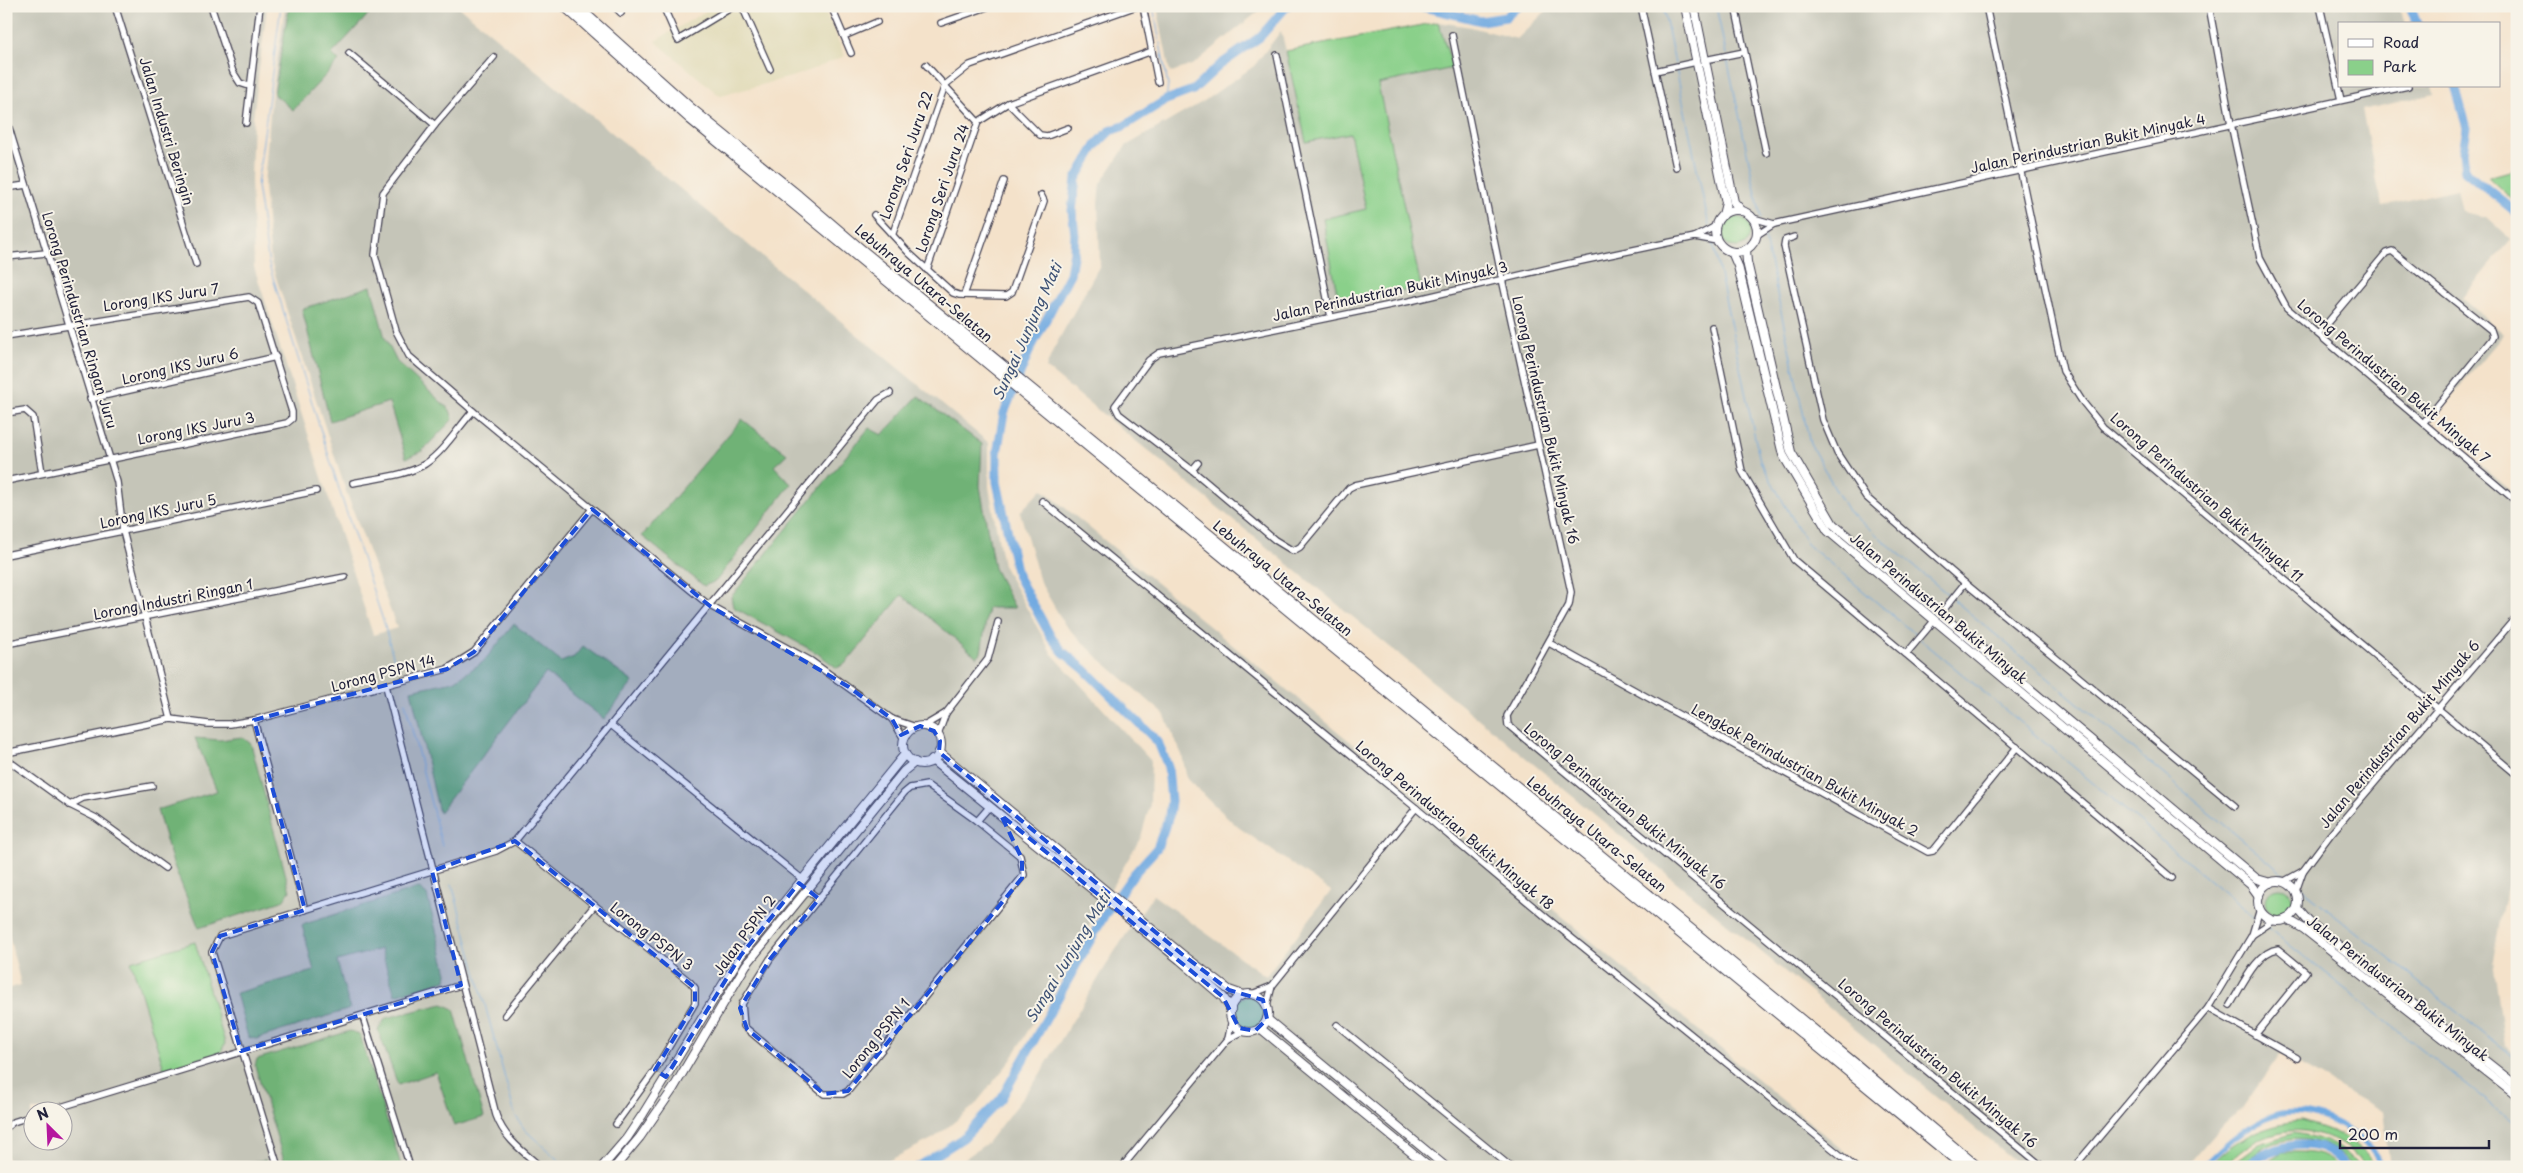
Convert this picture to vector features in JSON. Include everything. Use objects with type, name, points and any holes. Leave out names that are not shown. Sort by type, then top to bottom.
[{"type":"highway","name":"Lebuhraya Utara–Selatan","points":[[565,6],[691,119],[1006,374],[1965,1167]]},
{"type":"highway","name":"Lebuhraya Utara–Selatan","points":[[576,6],[691,109],[1006,374]]},
{"type":"highway","name":"Lebuhraya Utara–Selatan","points":[[1023,388],[1856,1065],[1977,1167]]},
{"type":"main road","points":[[1685,6],[1726,204],[1723,215]]},
{"type":"main road","points":[[1694,6],[1734,202],[1742,211],[1758,220],[1761,232],[1752,246],[1746,250],[1732,252],[1714,241],[1712,228],[1723,215],[1729,212],[1742,211]]},
{"type":"main road","name":"Jalan Perindustrian Bukit Minyak","points":[[1746,250],[1747,262],[1791,452],[1833,524],[1943,611],[2257,879],[2271,883]]},
{"type":"main road","name":"Jalan Perindustrian Bukit Minyak","points":[[1732,252],[1738,266],[1783,455],[1828,531],[1932,623],[2251,885],[2259,896]]},
{"type":"main road","points":[[920,727],[938,735],[940,746],[939,752],[932,760],[916,762],[906,754],[904,739],[920,727]]},
{"type":"main road","points":[[932,760],[1223,997],[1231,1010],[1234,1024],[1244,1031],[1260,1028],[1267,1019],[1266,1005],[1263,1000],[1252,994],[1243,995],[1230,990],[1183,955],[939,752]]},
{"type":"main road","name":"Jalan PSPN 2","points":[[602,1167],[627,1138],[741,955],[906,754]]},
{"type":"main road","name":"Jalan PSPN 2","points":[[615,1167],[640,1137],[673,1089],[746,965],[904,770],[916,762]]},
{"type":"main road","points":[[2288,879],[2297,889],[2297,908],[2287,919],[2271,922],[2259,912],[2259,896],[2265,886],[2271,883],[2288,879]]},
{"type":"main road","name":"Jalan Perindustrian Bukit Minyak","points":[[2297,908],[2309,922],[2517,1086]]},
{"type":"main road","name":"Jalan Perindustrian Bukit Minyak","points":[[2287,919],[2304,929],[2517,1096]]},
{"type":"main road","points":[[1231,1010],[1235,1001],[1243,995]]},
{"type":"main road","points":[[1267,1019],[1446,1167]]},
{"type":"main road","points":[[1260,1028],[1429,1167]]},
{"type":"street","name":"Jalan Industri Beringin","points":[[116,6],[196,264]]},
{"type":"street","points":[[211,6],[233,72],[240,83],[249,86]]},
{"type":"street","points":[[246,123],[260,6]]},
{"type":"street","points":[[614,6],[621,13]]},
{"type":"street","points":[[663,6],[678,40],[734,6]]},
{"type":"street","points":[[742,6],[770,69]]},
{"type":"street","points":[[831,6],[851,53]]},
{"type":"street","points":[[941,23],[990,6]]},
{"type":"street","name":"Lorong Seri Juru 22","points":[[893,233],[945,85],[970,65],[1137,6]]},
{"type":"street","points":[[1143,6],[1158,82]]},
{"type":"street","points":[[1641,6],[1676,167]]},
{"type":"street","points":[[1735,6],[1766,153]]},
{"type":"street","name":"Lorong Perindustrian Bukit Minyak 11","points":[[1986,6],[2063,371],[2082,401],[2103,427],[2517,775]]},
{"type":"street","name":"Lorong Perindustrian Bukit Minyak 7","points":[[2209,6],[2230,124],[2260,258],[2287,308],[2517,502]]},
{"type":"street","points":[[2320,6],[2338,87]]},
{"type":"street","points":[[844,36],[877,22]]},
{"type":"street","name":"Lorong Perindustrian Bukit Minyak 16","points":[[1452,35],[1502,279],[1572,596],[1569,605],[1507,716],[1510,728],[2043,1167]]},
{"type":"street","name":"Lorong Seri Juru 24","points":[[927,270],[978,122],[1008,103],[1152,51]]},
{"type":"street","points":[[1705,60],[1744,52]]},
{"type":"street","points":[[349,53],[435,125]]},
{"type":"street","points":[[1277,56],[1330,317]]},
{"type":"street","points":[[494,57],[435,125],[383,193],[375,255],[396,331],[409,356],[710,606],[811,662],[892,719],[920,727],[946,713]]},
{"type":"street","points":[[1655,71],[1696,62]]},
{"type":"street","points":[[926,65],[978,122]]},
{"type":"street","points":[[2338,88],[2341,100]]},
{"type":"street","name":"Jalan Perindustrian Bukit Minyak 4","points":[[1774,224],[2398,88]]},
{"type":"street","points":[[1008,103],[1040,134],[1048,136],[1068,128]]},
{"type":"street","name":"Lorong Perindustrian Ringan Juru","points":[[6,118],[90,399],[117,482],[123,531],[171,719]]},
{"type":"street","points":[[964,295],[1004,181]]},
{"type":"street","points":[[6,188],[26,185]]},
{"type":"street","points":[[874,215],[927,270],[953,293],[1006,296],[1011,294],[1044,201],[1041,195]]},
{"type":"street","points":[[1758,220],[1774,224]]},
{"type":"street","points":[[1761,232],[1774,224]]},
{"type":"street","points":[[1695,237],[1712,228]]},
{"type":"street","points":[[1695,237],[1714,241]]},
{"type":"street","name":"Jalan Perindustrian Bukit Minyak 3","points":[[1192,470],[1120,414],[1115,406],[1155,354],[1695,237]]},
{"type":"street","points":[[1794,237],[1785,240],[1784,246],[1824,420],[1837,453],[1866,497],[1963,586],[2235,806]]},
{"type":"street","points":[[2318,334],[2386,253],[2392,251],[2490,330],[2493,336],[2491,340],[2424,422]]},
{"type":"street","points":[[6,257],[46,253]]},
{"type":"street","name":"Lorong IKS Juru 7","points":[[6,336],[68,324],[246,296],[258,303],[276,358]]},
{"type":"street","points":[[1712,328],[1742,471],[1794,560],[1908,652],[2016,747],[2172,878]]},
{"type":"street","name":"Lorong IKS Juru 6","points":[[90,399],[276,358]]},
{"type":"street","name":"Lorong IKS Juru 3","points":[[6,481],[109,458],[287,423],[292,419],[291,405],[276,358]]},
{"type":"street","points":[[278,1167],[212,952],[213,946],[220,936],[496,851],[514,841],[710,606],[878,400],[890,393]]},
{"type":"street","points":[[6,413],[24,410],[32,418],[42,473]]},
{"type":"street","points":[[353,483],[409,471],[425,464],[437,454],[473,411]]},
{"type":"street","points":[[1198,463],[1192,470],[1275,540],[1293,551],[1300,547],[1349,488],[1355,485],[1538,445]]},
{"type":"street","name":"Lorong IKS Juru 5","points":[[6,555],[316,491]]},
{"type":"street","name":"Lorong Perindustrian Bukit Minyak 18","points":[[1042,501],[1547,918],[1640,991],[1854,1167]]},
{"type":"street","name":"Lorong PSPN 14","points":[[6,753],[171,719],[208,724],[230,724],[254,720],[447,669],[474,652],[592,509]]},
{"type":"street","name":"Lorong Industri Ringan 1","points":[[6,644],[345,577]]},
{"type":"street","points":[[1943,611],[1963,586]]},
{"type":"street","name":"Jalan Perindustrian Bukit Minyak 6","points":[[2304,870],[2330,835],[2517,616]]},
{"type":"street","points":[[938,735],[946,713],[988,659],[998,622]]},
{"type":"street","points":[[1908,652],[1932,623]]},
{"type":"street","name":"Lengkok Perindustrian Bukit Minyak 2","points":[[1548,643],[1928,852],[1933,851],[2016,747]]},
{"type":"street","points":[[386,686],[461,985],[499,1125],[513,1143],[541,1167]]},
{"type":"street","points":[[892,719],[904,739]]},
{"type":"street","points":[[254,720],[305,910]]},
{"type":"street","points":[[611,725],[802,880]]},
{"type":"street","points":[[6,759],[70,805],[96,818],[165,868]]},
{"type":"street","name":"Lorong PSPN 1","points":[[927,785],[932,787],[977,821],[1020,856],[1024,875],[848,1091],[843,1094],[820,1092],[744,1026],[740,1008],[770,959],[910,788],[927,785]]},
{"type":"street","points":[[70,805],[83,798],[152,786]]},
{"type":"street","points":[[977,821],[990,806]]},
{"type":"street","points":[[1266,1005],[1272,986],[1416,808]]},
{"type":"street","name":"Lorong PSPN 3","points":[[514,841],[690,982],[695,988],[695,1003],[655,1070],[616,1124]]},
{"type":"street","points":[[2288,879],[2304,870]]},
{"type":"street","points":[[2297,889],[2304,870]]},
{"type":"street","points":[[807,890],[819,899]]},
{"type":"street","points":[[505,1015],[594,906]]},
{"type":"street","points":[[2074,1167],[2208,1008],[2252,935],[2259,912]]},
{"type":"street","points":[[2252,935],[2271,922]]},
{"type":"street","points":[[2230,1005],[2259,960],[2271,950],[2278,949],[2306,972],[2255,1035]]},
{"type":"street","points":[[72,1103],[461,985]]},
{"type":"street","points":[[1252,994],[1272,986]]},
{"type":"street","points":[[2208,1008],[2297,1058]]},
{"type":"street","points":[[363,1016],[410,1167]]},
{"type":"street","points":[[1228,1039],[1232,1019]]},
{"type":"street","points":[[1337,1025],[1511,1167]]},
{"type":"street","points":[[1122,1167],[1228,1039],[1244,1031]]},
{"type":"street","points":[[655,1070],[666,1077]]},
{"type":"street","points":[[6,1128],[13,1122],[22,1119]]},
{"type":"street","points":[[6,1121],[13,1122]]},
{"type":"highlighted area","points":[[592,509],[710,606],[849,687],[892,719],[901,735],[920,726],[934,731],[940,741],[939,752],[1183,955],[1229,990],[1263,1000],[1267,1019],[1255,1031],[1239,1028],[1223,997],[1001,815],[1022,859],[1022,878],[848,1091],[824,1094],[747,1029],[740,1008],[770,959],[819,899],[799,883],[741,955],[666,1077],[655,1070],[695,1003],[695,988],[515,841],[432,871],[461,985],[241,1051],[212,952],[220,936],[305,910],[254,720],[447,669],[474,652]]},
{"type":"shaded area","points":[[6,6],[267,6],[253,117],[251,180],[254,267],[373,635],[397,628],[346,491],[271,262],[264,186],[271,101],[285,6],[458,6],[989,443],[989,487],[1003,565],[1052,654],[1151,761],[1150,804],[1141,837],[1011,1060],[973,1107],[934,1138],[888,1161],[852,1167],[722,1162],[702,1167],[13,1167],[6,1156],[6,989],[21,985],[6,923]]},
{"type":"shaded area","points":[[715,6],[823,6],[845,56],[798,75],[720,96],[655,41]]},
{"type":"shaded area","points":[[1157,6],[1265,6],[1194,64],[1170,73]]},
{"type":"shaded area","points":[[1551,6],[2397,6],[2405,22],[2338,22],[2338,88],[2432,88],[2434,94],[2362,110],[2382,206],[2457,189],[2462,212],[2487,217],[2511,239],[2462,298],[2504,334],[2430,422],[2517,496],[2517,854],[2503,904],[2493,960],[2505,1046],[2517,1056],[2517,1167],[2390,1167],[2383,1112],[2280,1054],[2243,1107],[2220,1127],[2186,1167],[2022,1167],[1491,729],[1046,368],[1053,350],[1100,265],[1098,203],[1100,184],[1126,146],[1204,101],[1254,66],[1281,31],[1286,51],[1438,22],[1471,27],[1517,39]]},
{"type":"shaded area","points":[[1042,489],[1425,803],[1863,1167],[953,1167],[987,1143],[1037,1079],[1115,951],[1153,895],[1266,976],[1331,891],[1238,827],[1187,779],[1182,755],[1164,714],[1102,661],[1065,625],[1040,582],[1020,512]]},
{"type":"green space","points":[[289,6],[376,6],[332,54],[339,61],[293,110],[274,94]]},
{"type":"green space","points":[[1438,22],[1453,68],[1378,84],[1421,287],[1354,302],[1337,293],[1323,219],[1366,209],[1350,133],[1306,142],[1286,51]]},
{"type":"green space","points":[[2517,169],[2517,204],[2488,177]]},
{"type":"green space","points":[[1736,217],[1747,221],[1751,232],[1747,243],[1736,247],[1725,243],[1721,232],[1725,221]]},
{"type":"green space","points":[[371,286],[385,338],[397,362],[450,410],[453,419],[421,452],[406,458],[389,402],[330,421],[302,309]]},
{"type":"green space","points":[[918,396],[982,444],[980,486],[994,568],[1015,608],[988,608],[981,653],[977,657],[902,595],[846,663],[837,668],[817,653],[733,607],[731,597],[869,428],[882,435]]},
{"type":"green space","points":[[742,419],[787,454],[774,466],[791,484],[716,581],[704,586],[642,536]]},
{"type":"green space","points":[[514,624],[561,662],[574,657],[583,646],[633,682],[604,719],[546,673],[439,813],[411,690],[454,681],[483,662]]},
{"type":"green space","points":[[242,737],[251,744],[290,891],[282,901],[199,928],[173,863],[157,810],[217,791],[195,738],[220,740]]},
{"type":"green space","points":[[418,888],[427,895],[447,973],[446,980],[395,995],[381,949],[337,961],[350,1009],[256,1039],[248,1037],[236,993],[314,971],[302,925]]},
{"type":"green space","points":[[2279,888],[2289,892],[2293,902],[2289,912],[2279,916],[2269,912],[2265,902],[2269,892]]},
{"type":"green space","points":[[195,942],[225,1043],[221,1052],[164,1069],[131,961]]},
{"type":"green space","points":[[1249,996],[1261,1001],[1266,1013],[1261,1025],[1249,1030],[1237,1025],[1232,1013],[1237,1001]]},
{"type":"green space","points":[[443,1004],[454,1009],[484,1117],[454,1126],[436,1072],[398,1085],[378,1030],[386,1018]]},
{"type":"green space","points":[[350,1031],[360,1035],[401,1165],[286,1167],[255,1066],[257,1059]]},
{"type":"green space","points":[[2301,1121],[2333,1132],[2353,1142],[2369,1157],[2374,1167],[2363,1167],[2354,1154],[2332,1139],[2310,1132],[2287,1131],[2276,1133],[2255,1142],[2225,1164],[2209,1167],[2228,1149],[2250,1135],[2276,1125]]},
{"type":"green space","points":[[2294,1133],[2330,1143],[2345,1153],[2359,1167],[2352,1167],[2336,1150],[2326,1145],[2315,1141],[2291,1140],[2269,1145],[2239,1165],[2228,1167],[2259,1144]]},
{"type":"green space","points":[[2282,1152],[2312,1153],[2326,1157],[2337,1167],[2316,1167],[2303,1163],[2258,1167]]},
{"type":"green space","points":[[265,1160],[267,1167],[223,1166]]},
{"type":"waterway","points":[[281,6],[257,186],[269,265],[345,508],[383,620],[395,663]]},
{"type":"waterway","points":[[1153,6],[1168,85],[1166,100]]},
{"type":"waterway","name":"Sungai Junjung Mati","points":[[918,1167],[963,1138],[1001,1099],[1104,916],[1133,875],[1157,848],[1169,816],[1171,801],[1168,767],[1158,742],[1084,669],[1063,652],[1051,637],[1017,575],[997,482],[997,454],[1004,413],[1029,352],[1070,274],[1074,251],[1075,234],[1072,211],[1076,179],[1096,145],[1110,131],[1124,126],[1166,100],[1193,90],[1220,65],[1260,37],[1287,6]]},
{"type":"waterway","name":"Sungai Junjung Mati","points":[[1419,6],[1481,21],[1506,17],[1518,6]]},
{"type":"waterway","points":[[1663,6],[1675,64]]},
{"type":"waterway","points":[[1716,6],[1726,54]]},
{"type":"waterway","points":[[2410,6],[2416,22]]},
{"type":"waterway","points":[[1727,58],[1761,218]]},
{"type":"waterway","points":[[1676,68],[1709,226]]},
{"type":"waterway","points":[[2456,88],[2467,128],[2463,152],[2465,171],[2517,213]]},
{"type":"waterway","points":[[1764,234],[1810,444],[1848,511],[1951,597]]},
{"type":"waterway","points":[[1713,242],[1760,461],[1807,544],[1917,636]]},
{"type":"waterway","points":[[1954,600],[2287,877]]},
{"type":"waterway","points":[[1920,639],[2255,918]]},
{"type":"waterway","points":[[405,702],[442,846]]},
{"type":"waterway","points":[[452,884],[515,1115],[525,1130],[566,1167]]},
{"type":"waterway","points":[[2300,887],[2517,1060]]},
{"type":"waterway","points":[[2268,928],[2517,1125]]},
{"type":"waterway","points":[[2203,1167],[2227,1144],[2255,1124],[2275,1115],[2288,1112],[2320,1117],[2352,1132],[2375,1155],[2381,1167]]},
{"type":"waterway","points":[[2246,1167],[2269,1152],[2297,1145],[2324,1149],[2336,1156],[2345,1167]]}]
